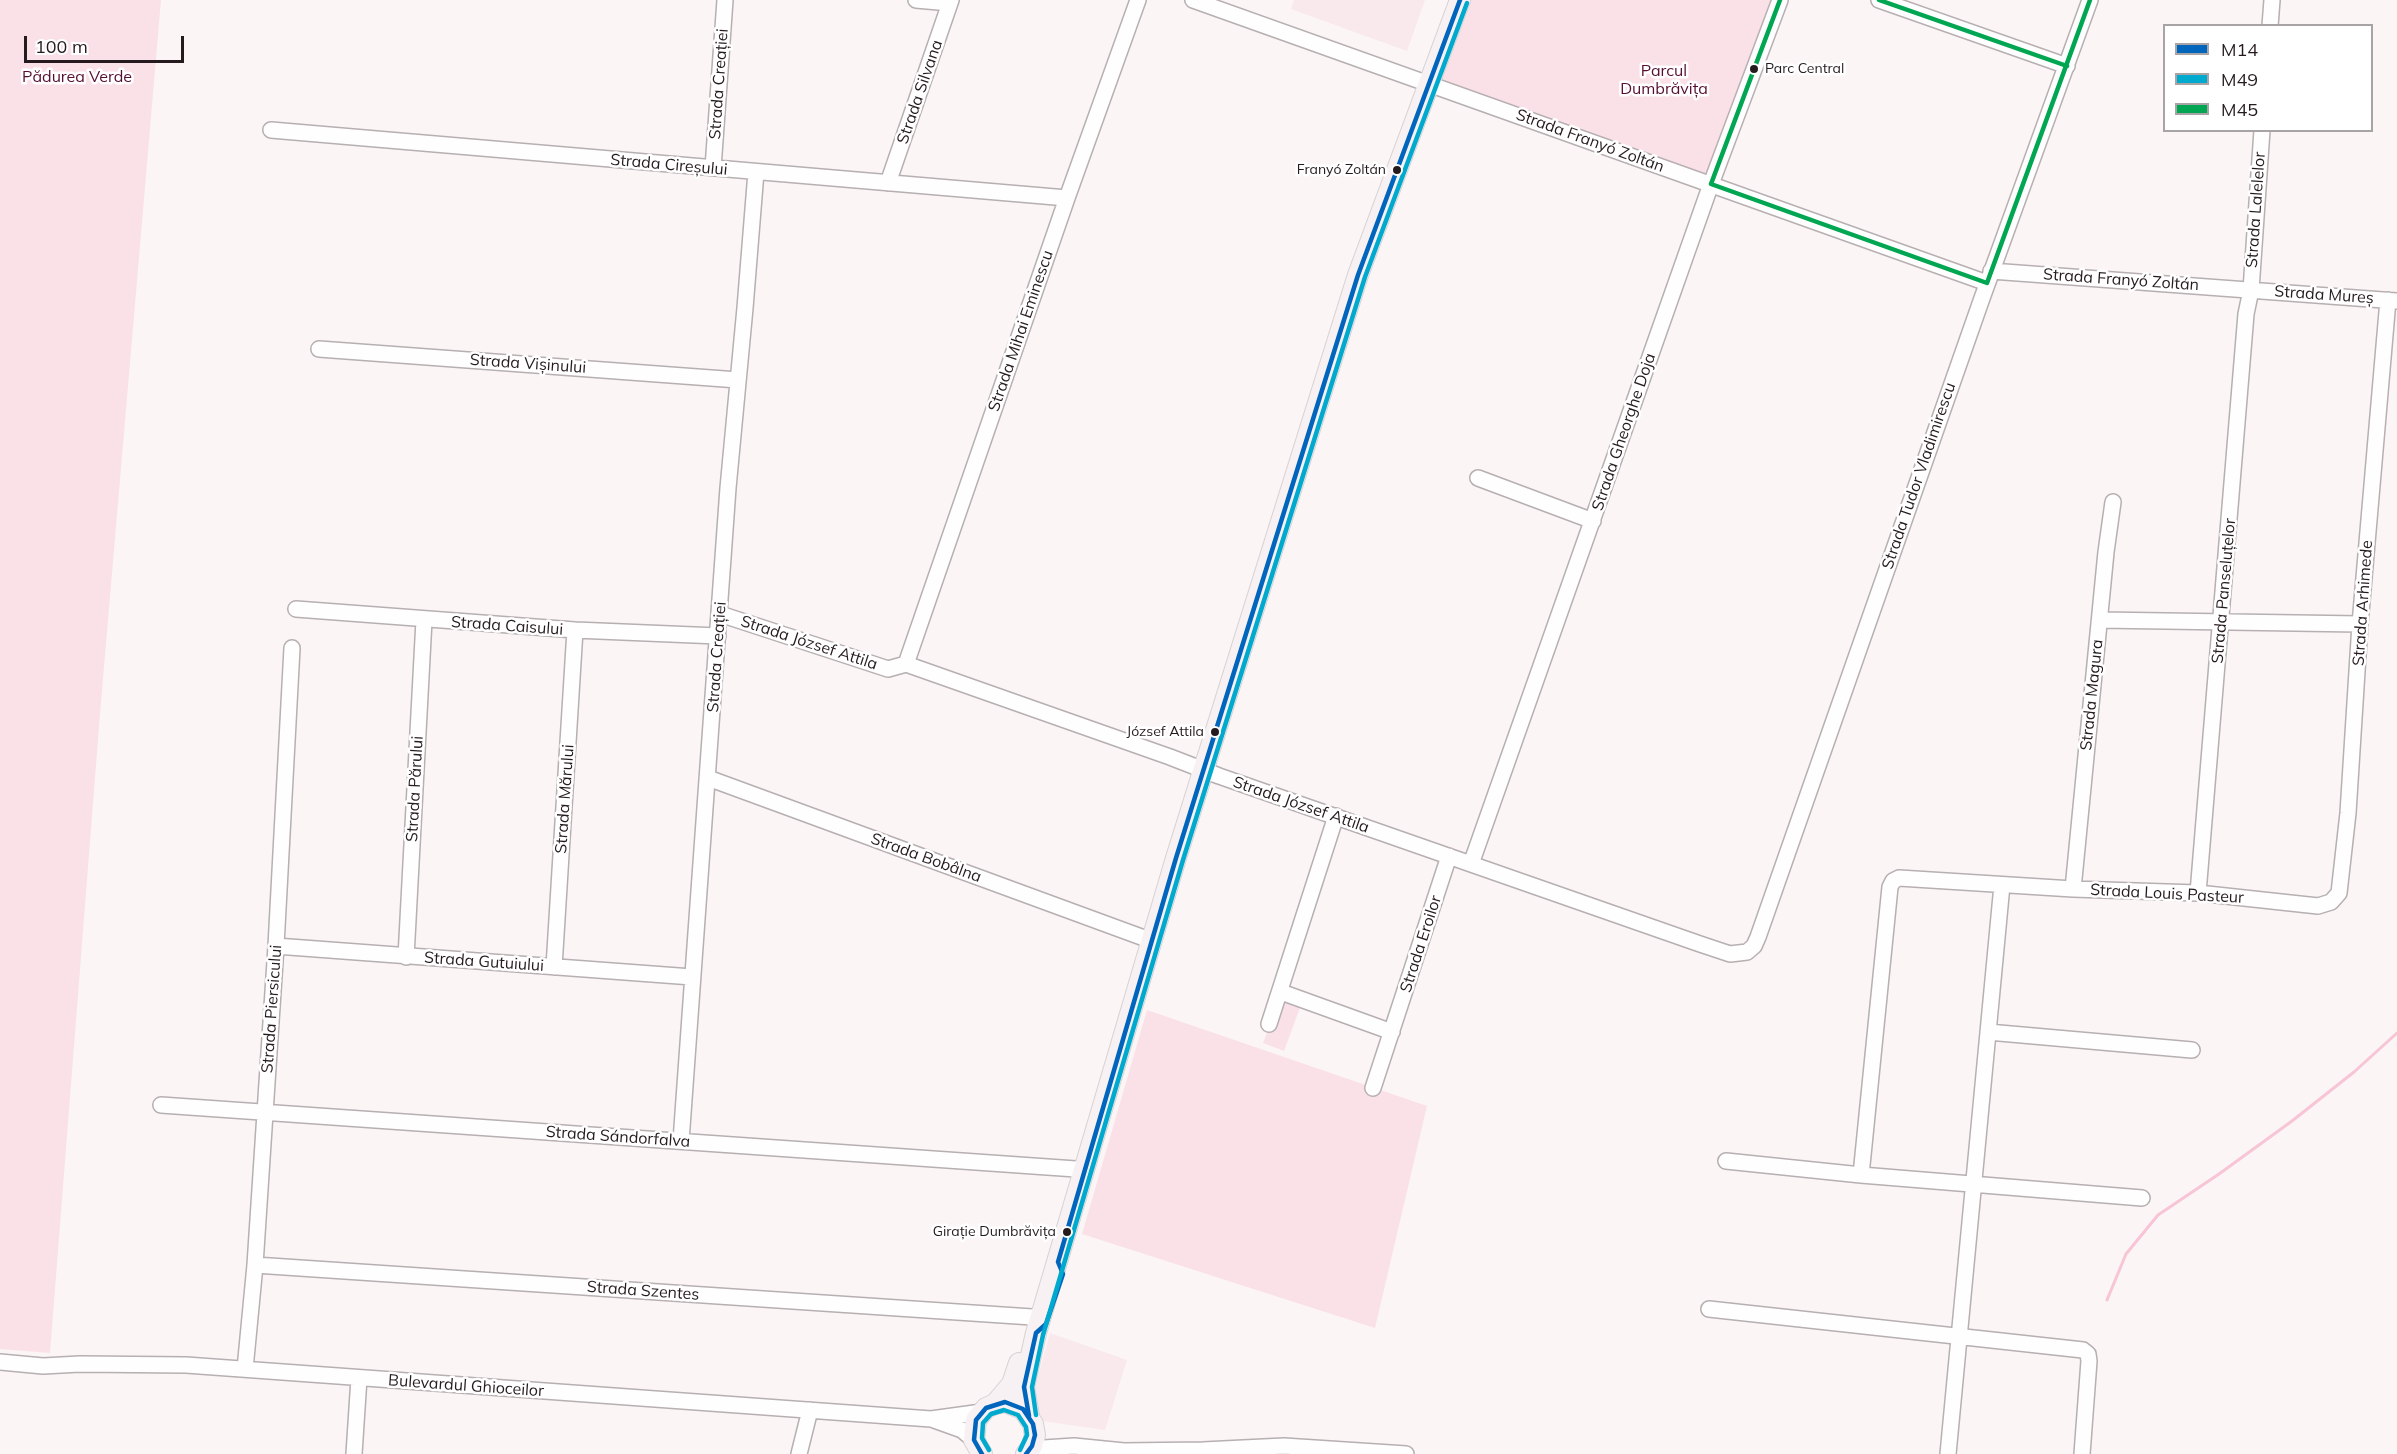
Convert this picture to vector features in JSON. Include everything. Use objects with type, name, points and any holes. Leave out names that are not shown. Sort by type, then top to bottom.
[{"type":"main road","points":[[1424,82],[1446,0]]},
{"type":"main road","points":[[1027,1454],[1035,1435],[1024,1387],[1036,1333],[1348,272],[1424,82],[1460,0]]},
{"type":"main road","points":[[978,1447],[976,1420],[1008,1392],[1012,1384],[1144,938],[1200,769]]},
{"type":"main road","points":[[988,1408],[1014,1404],[1031,1420]]},
{"type":"street","name":"Strada Creației","points":[[713,168],[725,0]]},
{"type":"street","points":[[916,0],[950,1]]},
{"type":"street","name":"Strada Mihai Eminescu","points":[[906,664],[1066,198],[1138,0]]},
{"type":"street","name":"Strada Franyó Zoltán","points":[[1193,0],[1712,184],[1989,277],[2251,290]]},
{"type":"street","name":"Strada Gheorghe Doja","points":[[1471,864],[1712,184],[1780,0]]},
{"type":"street","points":[[1879,0],[2067,66]]},
{"type":"street","name":"Strada Tudor Vladimirescu","points":[[1747,952],[1758,938],[1989,277],[2090,0]]},
{"type":"street","points":[[2270,24],[2272,0]]},
{"type":"street","name":"Strada Silvana","points":[[888,183],[950,1]]},
{"type":"street","name":"Strada Cireșului","points":[[271,130],[1066,198]]},
{"type":"street","name":"Strada Lalelelor","points":[[2251,290],[2262,132]]},
{"type":"street","name":"Strada Creației","points":[[681,1142],[728,488],[756,172]]},
{"type":"street","name":"Strada Mureș","points":[[2251,290],[2392,301]]},
{"type":"street","name":"Strada Panseluțelor","points":[[2198,893],[2245,326],[2251,290]]},
{"type":"street","name":"Strada Arhimede","points":[[2331,902],[2339,893],[2348,813],[2360,624],[2392,301]]},
{"type":"street","name":"Strada Vișinului","points":[[319,349],[738,380]]},
{"type":"street","points":[[1478,478],[1593,520]]},
{"type":"street","name":"Strada Magura","points":[[2073,889],[2106,552],[2113,502]]},
{"type":"street","name":"Strada Caisului","points":[[296,609],[575,630],[718,636]]},
{"type":"street","name":"Strada József Attila","points":[[720,614],[888,669],[906,664],[1730,954],[1747,952]]},
{"type":"street","name":"Strada Părului","points":[[406,957],[424,620]]},
{"type":"street","points":[[2100,620],[2221,620],[2360,624]]},
{"type":"street","name":"Strada Mărului","points":[[554,967],[575,630]]},
{"type":"street","name":"Strada Piersicului","points":[[245,1369],[255,1265],[276,946],[292,648]]},
{"type":"street","name":"Strada Bobâlna","points":[[708,778],[1144,938]]},
{"type":"street","points":[[1269,1024],[1336,816]]},
{"type":"street","name":"Strada Eroilor","points":[[1373,1088],[1449,856]]},
{"type":"street","name":"Strada Louis Pasteur","points":[[1861,1175],[1890,887],[1893,881],[1899,878],[2073,889],[2198,893],[2318,906],[2331,902]]},
{"type":"street","points":[[1948,1454],[2002,885]]},
{"type":"street","name":"Strada Gutuiului","points":[[276,946],[692,977]]},
{"type":"street","points":[[1281,992],[1392,1032]]},
{"type":"street","points":[[1988,1032],[2192,1050]]},
{"type":"street","name":"Strada Sándorfalva","points":[[161,1105],[1076,1169]]},
{"type":"street","points":[[1726,1161],[1861,1175],[2142,1198]]},
{"type":"street","name":"Strada Szentes","points":[[255,1265],[1032,1317]]},
{"type":"street","points":[[1709,1309],[2083,1350],[2088,1354],[2090,1360],[2082,1454]]},
{"type":"street","name":"Bulevardul Ghioceilor","points":[[0,1362],[43,1366],[186,1365],[931,1419],[988,1408]]},
{"type":"street","points":[[354,1454],[358,1378]]},
{"type":"street","points":[[799,1454],[810,1410]]},
{"type":"street","name":"Bulevardul Ghioceilor","points":[[931,1419],[962,1430],[978,1447]]},
{"type":"street","points":[[1031,1420],[1051,1437],[1074,1446]]},
{"type":"street","points":[[1027,1454],[1044,1448],[1074,1446],[1124,1451],[1284,1446],[1406,1454]]},
{"type":"shaded area","points":[[1294,0],[1425,0],[1407,51],[1291,9]]},
{"type":"shaded area","points":[[1050,1333],[1127,1360],[1105,1430],[1042,1421],[1034,1409],[1031,1402]]},
{"type":"green space","name":"Pădurea Verde","points":[[0,0],[161,0],[100,714],[50,1353],[0,1349]]},
{"type":"green space","name":"Parcul Dumbrăvița","points":[[1464,0],[1780,0],[1711,184],[1445,84],[1440,78]]},
{"type":"green space","points":[[1281,998],[1301,1005],[1284,1051],[1263,1043]]},
{"type":"green space","points":[[1147,1010],[1427,1106],[1375,1328],[1082,1234]]},
{"type":"waterway","points":[[2107,1300],[2126,1254],[2158,1215],[2292,1121],[2354,1072],[2397,1033]]},
{"type":"transit line","name":"M14","points":[[1029,1416],[1024,1387],[1036,1333],[1046,1324],[1063,1274],[1058,1262],[1176,858],[1358,275],[1460,0]]},
{"type":"transit line","name":"M45","points":[[1780,0],[1711,184],[1987,283],[2090,0]]},
{"type":"transit line","name":"M45","points":[[1879,0],[2067,66]]},
{"type":"transit line","name":"M49","points":[[1036,1415],[1032,1387],[1043,1335],[1183,860],[1365,277],[1467,3]]},
{"type":"transit line","name":"M14","points":[[982,1454],[974,1440],[976,1420],[986,1408],[1005,1402],[1023,1409],[1033,1424],[1035,1435],[1032,1446],[1026,1454]]},
{"type":"transit line","name":"M49","points":[[989,1450],[982,1438],[983,1423],[991,1414],[1004,1410],[1018,1415],[1026,1427],[1027,1435],[1020,1450]]},
{"type":"place","name":"Parc Central","points":[[1754,69]]},
{"type":"place","name":"Franyó Zoltán","points":[[1397,170]]},
{"type":"place","name":"József Attila","points":[[1215,732]]},
{"type":"place","name":"Girație Dumbrăvița","points":[[1067,1232]]}]
